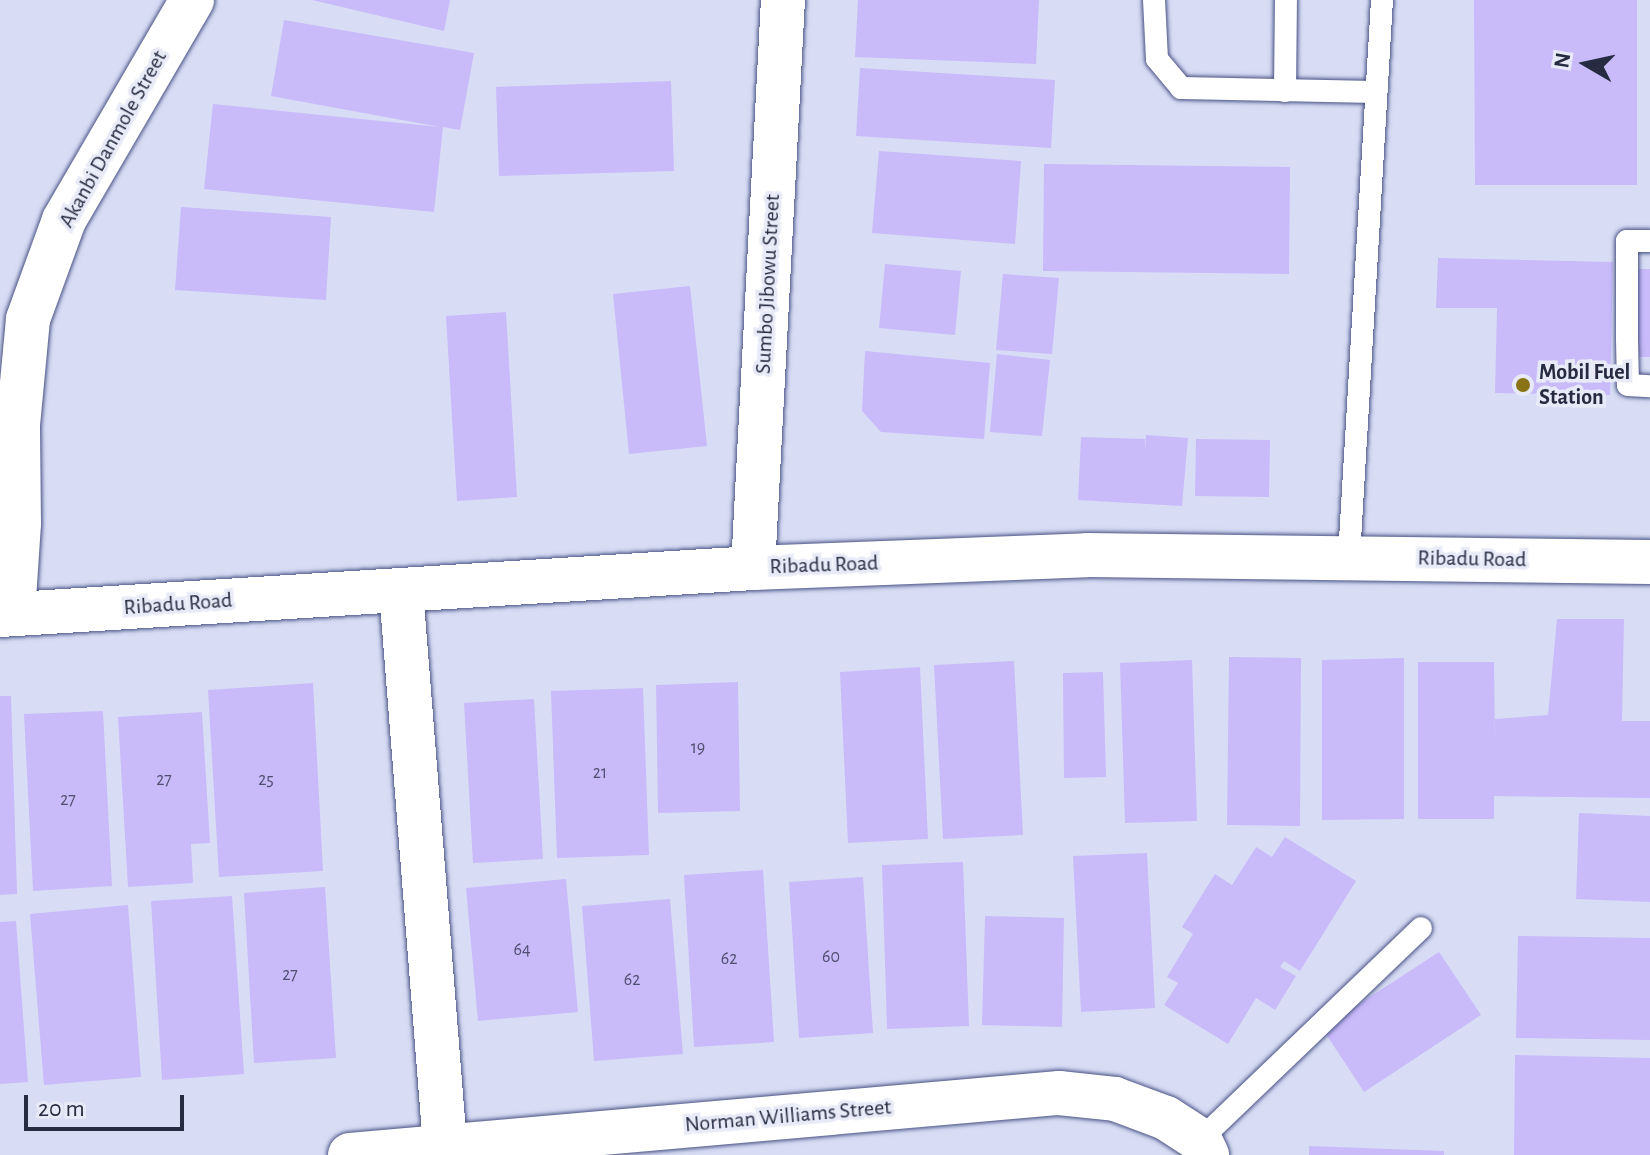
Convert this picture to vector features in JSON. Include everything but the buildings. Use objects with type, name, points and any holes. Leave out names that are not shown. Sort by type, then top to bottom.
[{"type":"street","name":"Akanbi Danmole Street","points":[[6,615],[19,523],[18,425],[28,319],[64,220],[192,0]]},
{"type":"street","name":"Sumbo Jibowu Street","points":[[753,568],[783,0]]},
{"type":"street","name":"Ribadu Road","points":[[6,615],[753,568],[1087,555],[1650,562]]},
{"type":"street","points":[[401,590],[445,1145]]},
{"type":"street","name":"Norman Williams Street","points":[[350,1155],[1059,1093],[1115,1099],[1166,1118],[1204,1148]]},
{"type":"lane","points":[[1154,0],[1157,59],[1181,88],[1375,92]]},
{"type":"lane","points":[[1285,91],[1286,0]]},
{"type":"lane","points":[[1349,557],[1382,0]]},
{"type":"lane","points":[[1650,241],[1627,241],[1630,291],[1628,385],[1650,386]]},
{"type":"lane","points":[[1204,1148],[1421,928]]},
{"type":"place","name":"Mobil Fuel Station","points":[[1523,385]]}]
